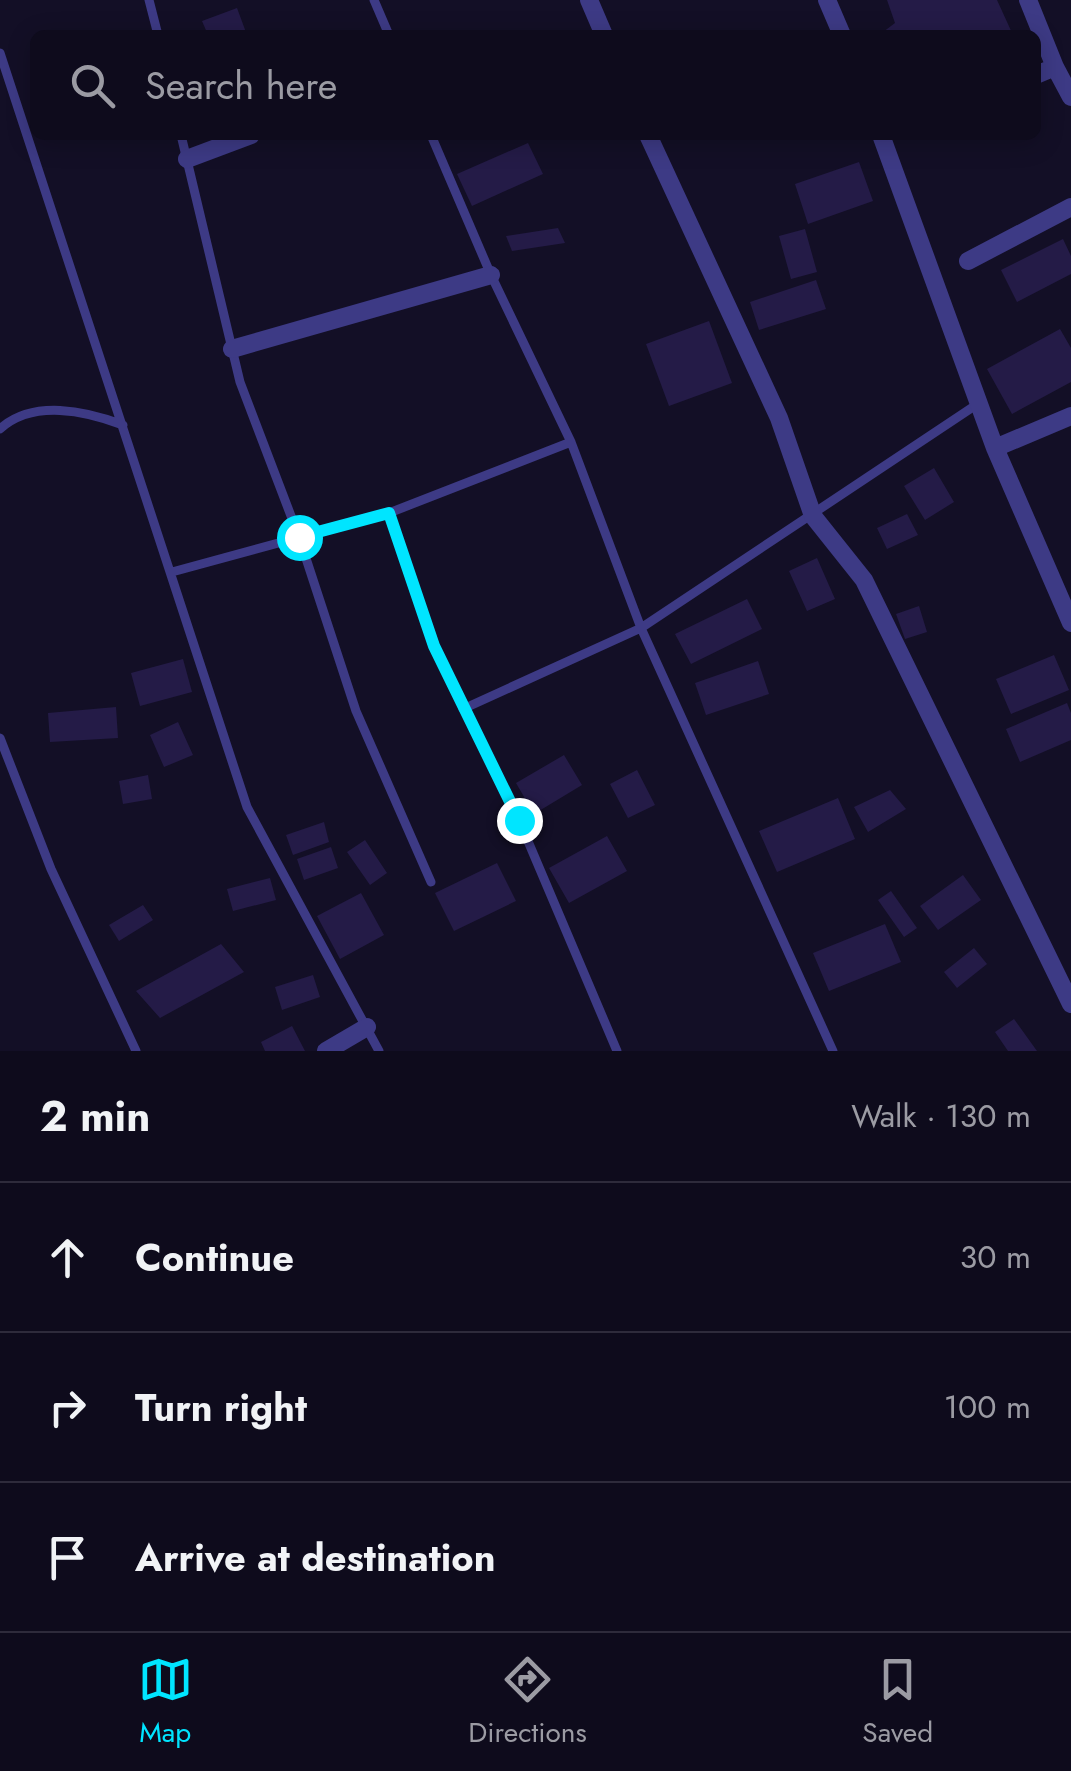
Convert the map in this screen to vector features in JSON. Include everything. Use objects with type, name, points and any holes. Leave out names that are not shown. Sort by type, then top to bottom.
[{"type":"street","points":[[589,0],[602,30]]},
{"type":"street","points":[[827,0],[840,30]]},
{"type":"street","points":[[1028,0],[1040,30]]},
{"type":"street","points":[[1041,32],[1071,97]]},
{"type":"street","points":[[1041,74],[1055,67]]},
{"type":"street","points":[[187,159],[238,140]]},
{"type":"street","points":[[650,140],[779,418],[813,516],[864,580],[1071,1004]]},
{"type":"street","points":[[883,140],[996,448],[1071,622]]},
{"type":"street","points":[[968,261],[1071,206]]},
{"type":"street","points":[[232,349],[491,275]]},
{"type":"street","points":[[996,448],[1071,416]]},
{"type":"street","points":[[326,1051],[366,1027]]},
{"type":"lane","points":[[150,0],[157,30]]},
{"type":"lane","points":[[374,0],[386,30]]},
{"type":"lane","points":[[0,53],[247,807],[379,1051]]},
{"type":"lane","points":[[182,140],[240,382],[299,537],[356,711],[431,882]]},
{"type":"lane","points":[[433,140],[491,275],[570,442],[640,628],[833,1051]]},
{"type":"lane","points":[[464,709],[640,628],[979,402]]},
{"type":"lane","points":[[0,429],[29,414],[62,410],[90,412],[123,424]]},
{"type":"lane","points":[[172,572],[389,513],[570,442]]},
{"type":"lane","points":[[389,513],[434,646],[519,820],[617,1051]]},
{"type":"lane","points":[[0,738],[51,869],[136,1051]]},
{"type":"building","points":[[887,0],[997,0],[1011,30],[886,30],[895,23]]},
{"type":"building","points":[[237,8],[245,30],[206,30],[202,21]]},
{"type":"building","points":[[528,143],[543,174],[472,206],[457,174]]},
{"type":"building","points":[[859,162],[873,201],[808,224],[795,184]]},
{"type":"building","points":[[558,228],[565,243],[512,251],[506,236]]},
{"type":"building","points":[[805,229],[817,272],[791,279],[779,236]]},
{"type":"building","points":[[1063,239],[1071,256],[1071,274],[1017,302],[1001,270]]},
{"type":"building","points":[[816,280],[826,309],[759,330],[750,302]]},
{"type":"building","points":[[709,321],[732,383],[669,406],[646,344]]},
{"type":"building","points":[[1060,329],[1071,348],[1071,382],[1012,414],[987,369]]},
{"type":"building","points":[[934,468],[954,502],[925,520],[904,486]]},
{"type":"building","points":[[907,514],[918,535],[887,549],[877,528]]},
{"type":"building","points":[[817,558],[835,599],[807,611],[789,571]]},
{"type":"building","points":[[747,599],[762,629],[691,664],[675,634]]},
{"type":"building","points":[[919,606],[927,632],[905,639],[896,614]]},
{"type":"building","points":[[1054,655],[1069,690],[1011,714],[996,679]]},
{"type":"building","points":[[183,659],[192,692],[140,706],[131,673]]},
{"type":"building","points":[[758,661],[769,694],[706,715],[695,683]]},
{"type":"building","points":[[1067,703],[1071,740],[1020,762],[1006,729]]},
{"type":"building","points":[[116,707],[118,738],[50,742],[48,713]]},
{"type":"building","points":[[178,722],[193,755],[164,767],[150,735]]},
{"type":"building","points":[[564,755],[582,785],[534,814],[516,783]]},
{"type":"building","points":[[637,770],[655,805],[628,818],[610,784]]},
{"type":"building","points":[[148,775],[152,799],[123,804],[119,781]]},
{"type":"building","points":[[890,790],[906,809],[868,832],[854,807]]},
{"type":"building","points":[[838,798],[855,839],[777,872],[759,831]]},
{"type":"building","points":[[324,822],[329,842],[293,855],[286,835]]},
{"type":"building","points":[[607,836],[627,871],[569,903],[549,868]]},
{"type":"building","points":[[365,840],[387,873],[370,885],[347,852]]},
{"type":"building","points":[[331,847],[338,868],[304,880],[297,859]]},
{"type":"building","points":[[497,863],[516,901],[454,931],[435,893]]},
{"type":"building","points":[[963,875],[981,900],[938,930],[920,906]]},
{"type":"building","points":[[270,878],[276,900],[233,911],[227,889]]},
{"type":"building","points":[[891,891],[917,928],[904,937],[878,900]]},
{"type":"building","points":[[361,893],[384,935],[340,959],[317,916]]},
{"type":"building","points":[[143,905],[153,920],[119,941],[109,925]]},
{"type":"building","points":[[885,924],[901,962],[829,991],[813,953]]},
{"type":"building","points":[[221,944],[244,972],[160,1018],[136,991]]},
{"type":"building","points":[[974,948],[987,964],[957,988],[944,972]]},
{"type":"building","points":[[313,975],[320,997],[282,1010],[275,987]]},
{"type":"building","points":[[1014,1019],[1037,1051],[1008,1051],[995,1032]]},
{"type":"building","points":[[292,1026],[305,1051],[265,1051],[261,1042]]},
{"type":"route","points":[[299,537],[389,513],[434,646],[519,820]]}]
